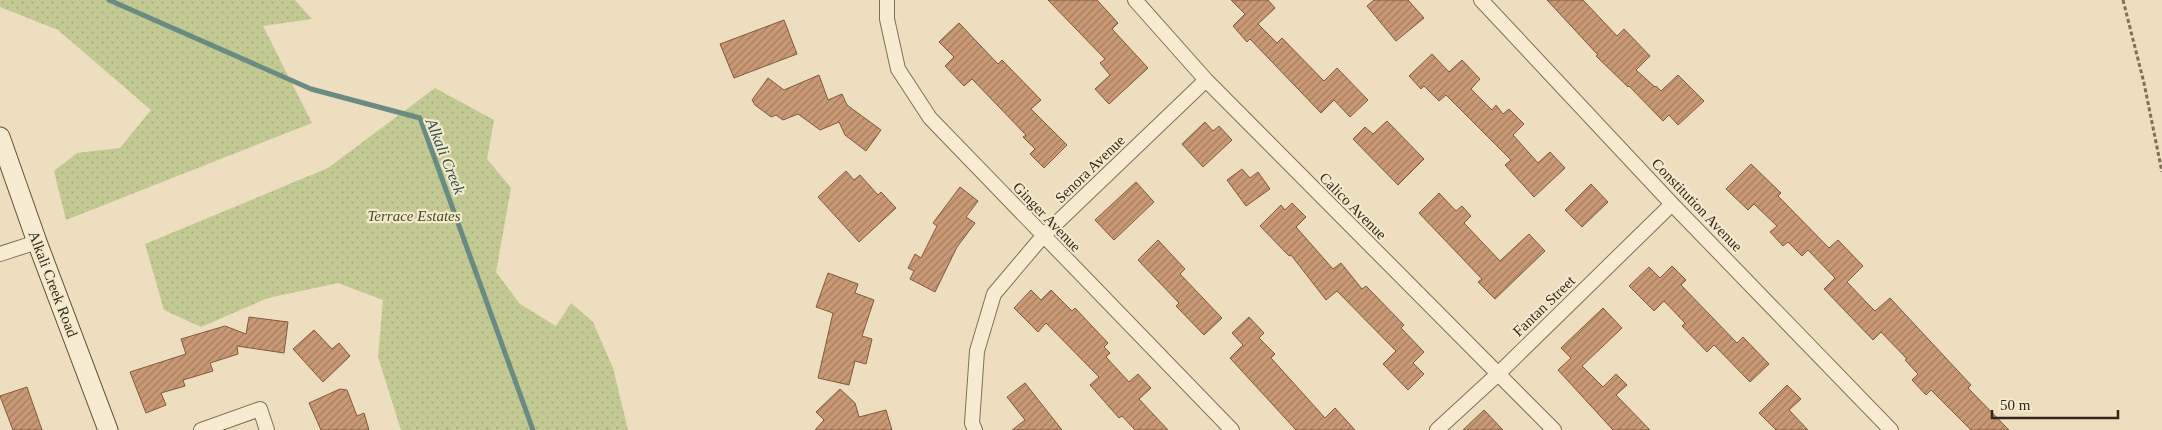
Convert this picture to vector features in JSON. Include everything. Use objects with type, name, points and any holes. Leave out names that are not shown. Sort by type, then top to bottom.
[{"type":"street","name":"Ginger Avenue","points":[[888,0],[887,20],[898,69],[930,118],[1232,430]]},
{"type":"street","name":"Calico Avenue","points":[[1135,0],[1206,80],[1554,430]]},
{"type":"street","name":"Constitution Avenue","points":[[1481,0],[1672,204],[1891,430]]},
{"type":"street","name":"Senora Avenue","points":[[974,430],[972,423],[977,351],[994,294],[1043,236],[1206,80]]},
{"type":"street","name":"Alkali Creek Road","points":[[0,137],[37,242],[108,430]]},
{"type":"street","name":"Fantan Street","points":[[1437,430],[1672,204]]},
{"type":"street","points":[[0,254],[37,242]]},
{"type":"street","points":[[201,430],[260,409],[267,430]]},
{"type":"path","points":[[2123,0],[2144,83],[2162,172]]},
{"type":"green space","points":[[0,0],[295,0],[312,19],[263,26],[312,123],[66,220],[54,171],[77,153],[120,148],[151,110],[58,30],[0,7]]},
{"type":"green space","name":"Terrace Estates","points":[[435,88],[494,120],[487,159],[511,188],[496,272],[520,304],[556,326],[571,303],[593,322],[613,368],[628,430],[401,430],[378,357],[383,300],[338,283],[268,298],[201,327],[164,310],[145,244],[328,168]]},
{"type":"building","points":[[1048,0],[1097,0],[1118,23],[1112,29],[1148,68],[1109,104],[1095,89],[1110,75],[1100,63],[1105,59]]},
{"type":"building","points":[[1231,0],[1268,0],[1275,8],[1258,24],[1277,43],[1282,38],[1324,81],[1337,68],[1368,100],[1350,117],[1334,100],[1321,113],[1250,39],[1247,42],[1233,26],[1245,14]]},
{"type":"building","points":[[1374,0],[1408,0],[1424,18],[1396,41],[1367,6]]},
{"type":"building","points":[[1547,0],[1583,0],[1617,36],[1624,29],[1650,56],[1636,70],[1655,87],[1661,91],[1678,75],[1704,101],[1678,125],[1669,115],[1663,121],[1596,56],[1598,55]]},
{"type":"building","points":[[784,20],[797,54],[734,78],[720,44]]},
{"type":"building","points":[[959,23],[998,64],[1002,60],[1041,100],[1031,109],[1067,145],[1044,168],[1030,154],[1035,149],[1023,137],[1026,135],[972,79],[964,86],[945,66],[954,57],[939,42]]},
{"type":"building","points":[[1432,54],[1449,72],[1462,60],[1480,79],[1471,89],[1492,110],[1496,105],[1503,114],[1509,109],[1524,124],[1513,135],[1538,163],[1550,152],[1565,168],[1534,197],[1505,165],[1511,160],[1446,95],[1439,101],[1424,86],[1421,89],[1409,76]]},
{"type":"building","points":[[819,75],[828,100],[842,94],[847,105],[881,130],[866,151],[845,135],[839,122],[820,130],[798,114],[783,120],[776,115],[771,117],[755,105],[752,100],[768,78],[784,90]]},
{"type":"building","points":[[1387,121],[1424,159],[1398,185],[1353,139],[1365,127],[1373,134]]},
{"type":"building","points":[[1205,122],[1213,131],[1219,126],[1232,140],[1203,167],[1182,144]]},
{"type":"building","points":[[1751,164],[1781,193],[1778,196],[1829,248],[1838,240],[1863,266],[1847,282],[1867,303],[1875,311],[1890,298],[1971,385],[1968,388],[2009,430],[1971,430],[1931,390],[1926,395],[1912,380],[1918,374],[1905,360],[1907,359],[1881,332],[1873,340],[1824,289],[1835,278],[1808,250],[1802,256],[1788,242],[1783,246],[1770,232],[1777,226],[1754,204],[1748,210],[1726,189]]},
{"type":"building","points":[[1242,169],[1250,178],[1258,172],[1270,189],[1246,206],[1227,180]]},
{"type":"building","points":[[846,171],[854,180],[860,175],[878,195],[881,192],[896,208],[859,242],[818,197]]},
{"type":"building","points":[[1136,182],[1154,202],[1114,240],[1095,220]]},
{"type":"building","points":[[1591,184],[1608,202],[1582,227],[1565,210]]},
{"type":"building","points":[[960,187],[978,201],[966,217],[975,223],[957,247],[935,292],[910,279],[914,271],[908,268],[915,254],[921,258],[937,226],[933,223]]},
{"type":"building","points":[[1439,193],[1456,211],[1462,206],[1471,216],[1464,223],[1500,261],[1529,234],[1545,251],[1495,299],[1478,282],[1482,279],[1419,213]]},
{"type":"building","points":[[1292,203],[1306,217],[1296,227],[1333,269],[1341,263],[1362,289],[1366,286],[1404,325],[1401,328],[1424,352],[1413,363],[1424,374],[1408,390],[1383,364],[1396,351],[1337,291],[1326,300],[1291,255],[1289,256],[1260,226],[1281,205],[1285,210]]},
{"type":"building","points":[[1158,240],[1185,269],[1180,274],[1222,318],[1204,335],[1176,306],[1179,303],[1138,260]]},
{"type":"building","points":[[1672,266],[1686,280],[1681,285],[1737,343],[1743,337],[1769,364],[1750,382],[1714,345],[1707,352],[1682,326],[1685,323],[1664,301],[1654,311],[1629,286],[1649,267],[1660,278]]},
{"type":"building","points":[[828,273],[858,284],[855,293],[874,300],[862,336],[872,339],[866,364],[855,361],[849,385],[818,378],[833,313],[816,307]]},
{"type":"building","points":[[1031,290],[1041,300],[1051,290],[1072,311],[1075,308],[1108,343],[1104,347],[1110,353],[1106,357],[1129,382],[1138,374],[1151,388],[1139,399],[1168,430],[1135,430],[1122,416],[1119,418],[1090,385],[1099,377],[1046,323],[1038,332],[1014,308]]},
{"type":"building","points":[[1603,308],[1622,328],[1582,366],[1603,387],[1616,374],[1627,385],[1616,395],[1650,430],[1613,430],[1558,370],[1571,358],[1561,348]]},
{"type":"building","points":[[249,317],[288,322],[284,353],[237,346],[238,354],[210,363],[213,371],[183,380],[185,386],[161,393],[166,405],[146,413],[130,372],[186,354],[181,339],[225,326],[246,334]]},
{"type":"building","points":[[1249,317],[1264,333],[1259,338],[1275,354],[1271,358],[1325,418],[1335,408],[1355,430],[1296,430],[1230,358],[1243,345],[1232,333]]},
{"type":"building","points":[[314,330],[332,349],[339,343],[350,356],[323,382],[293,349]]},
{"type":"building","points":[[1025,383],[1062,430],[1012,430],[1025,420],[1007,397]]},
{"type":"building","points":[[1787,385],[1801,399],[1789,410],[1808,430],[1776,430],[1759,413]]},
{"type":"building","points":[[27,387],[42,430],[13,430],[0,396]]},
{"type":"building","points":[[340,389],[347,390],[357,416],[364,413],[369,430],[321,430],[309,403]]},
{"type":"building","points":[[840,389],[855,403],[859,417],[886,410],[892,430],[815,430],[824,420],[816,412]]},
{"type":"building","points":[[1484,410],[1503,430],[1463,430]]},
{"type":"waterway","name":"Alkali Creek","points":[[109,0],[311,89],[420,118],[533,430]]}]
